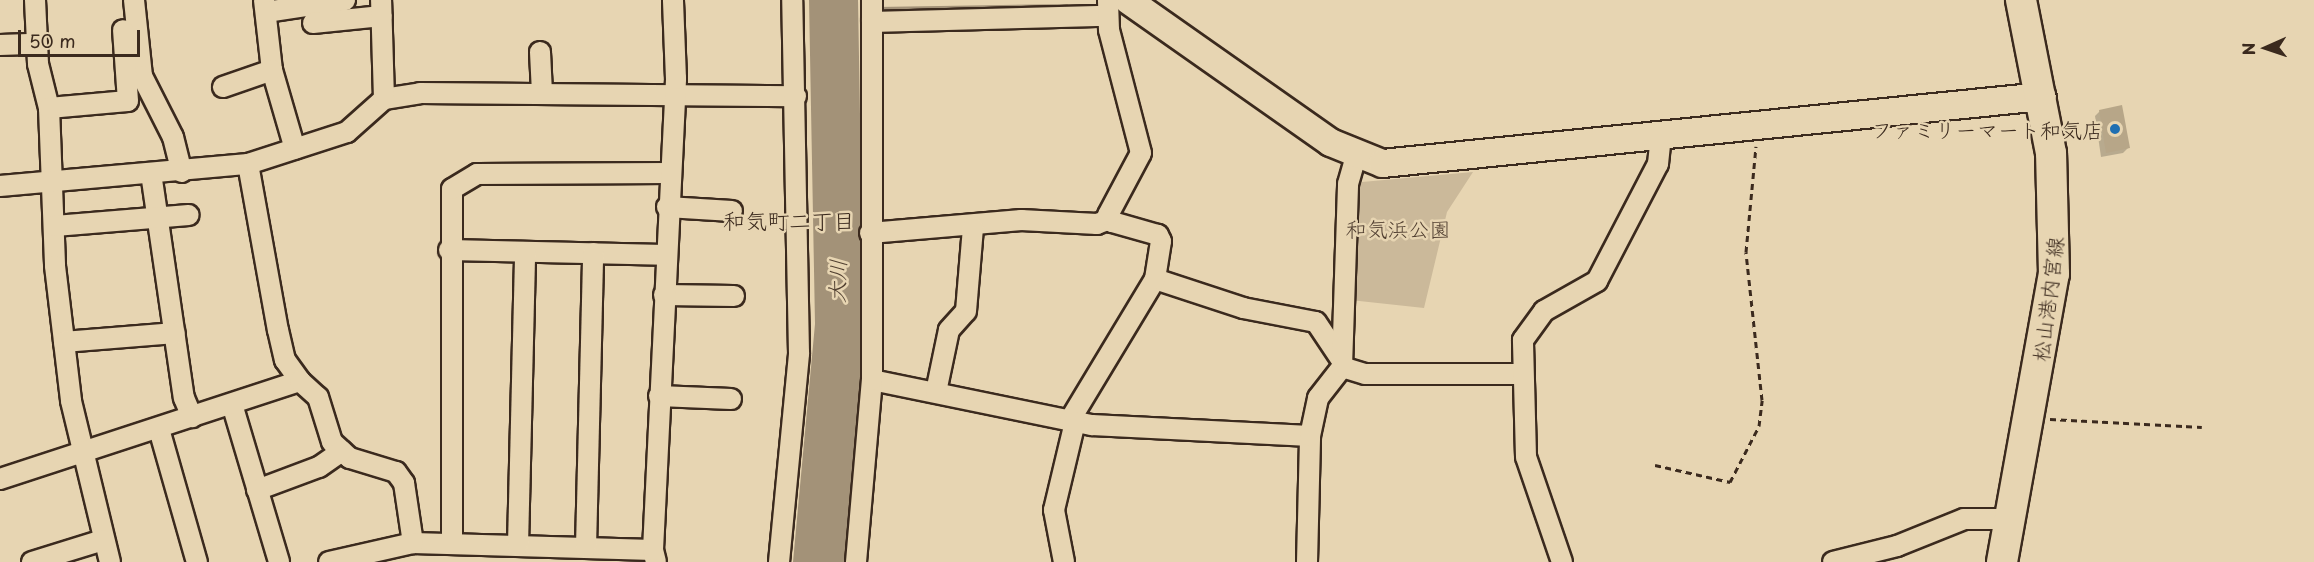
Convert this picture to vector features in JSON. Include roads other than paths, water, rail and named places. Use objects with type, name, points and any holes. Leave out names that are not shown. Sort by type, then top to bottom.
[{"type":"main road","name":"松山港内宮線","points":[[2002,562],[2054,274],[2056,216],[2042,96],[2021,0]]},
{"type":"street","points":[[35,0],[36,44],[49,108],[64,342],[81,455],[110,562]]},
{"type":"street","points":[[49,108],[128,100],[121,0]]},
{"type":"street","points":[[134,0],[142,76],[173,137],[182,172]]},
{"type":"street","points":[[295,149],[272,70],[265,6],[345,0]]},
{"type":"street","points":[[329,562],[378,555],[414,543],[586,547],[654,556],[667,207],[674,94],[673,0]]},
{"type":"street","points":[[779,562],[799,353],[796,96],[792,0]]},
{"type":"street","points":[[1128,0],[1356,156],[1401,165],[2042,96]]},
{"type":"street","points":[[313,23],[381,8],[384,99]]},
{"type":"street","points":[[856,562],[872,380],[870,233],[872,13],[1107,8],[1142,153],[1110,219]]},
{"type":"street","points":[[0,45],[36,44]]},
{"type":"street","points":[[540,52],[542,93]]},
{"type":"street","points":[[223,87],[272,70]]},
{"type":"street","points":[[0,186],[248,165],[346,132],[384,99],[420,93],[796,96]]},
{"type":"street","points":[[1562,562],[1526,457],[1522,374],[1528,329],[1544,311],[1597,281],[1658,164],[1661,137]]},
{"type":"street","points":[[1307,562],[1310,436],[1318,399],[1341,363],[1348,184],[1356,156]]},
{"type":"street","points":[[248,165],[285,360],[300,381],[318,397],[332,442],[342,451],[396,472],[404,483],[414,543]]},
{"type":"street","points":[[151,173],[175,333],[192,417]]},
{"type":"street","points":[[452,543],[449,250],[452,189],[477,174],[669,173]]},
{"type":"street","points":[[667,207],[732,211]]},
{"type":"street","points":[[55,226],[189,215]]},
{"type":"street","points":[[870,233],[973,227],[1021,220],[1097,224],[1110,219],[1158,235],[1155,279],[1072,421],[1054,510],[1064,562]]},
{"type":"street","points":[[936,392],[949,330],[966,311],[973,227]]},
{"type":"street","points":[[449,250],[665,255]]},
{"type":"street","points":[[518,545],[525,252]]},
{"type":"street","points":[[586,547],[593,254]]},
{"type":"street","points":[[1155,279],[1243,308],[1316,322],[1342,311]]},
{"type":"street","points":[[664,295],[734,296]]},
{"type":"street","points":[[1316,322],[1341,363],[1353,374],[1522,374]]},
{"type":"street","points":[[64,342],[175,333]]},
{"type":"street","points":[[872,380],[1072,421],[1173,433],[1310,436]]},
{"type":"street","points":[[0,479],[81,455],[300,381]]},
{"type":"street","points":[[659,396],[731,399]]},
{"type":"street","points":[[232,404],[279,562]]},
{"type":"street","points":[[159,429],[197,562]]},
{"type":"street","points":[[257,490],[319,467],[342,451]]},
{"type":"street","points":[[1833,562],[1898,546],[1964,519],[2010,519]]},
{"type":"street","points":[[32,562],[104,540]]},
{"type":"water","name":"大川","points":[[809,0],[858,0],[864,344],[848,562],[793,562],[815,324]]},
{"type":"waterway","points":[[877,9],[1066,6]]},
{"type":"place","name":"ファミリーマート和気店","points":[[2115,129]]},
{"type":"district","name":"和気町二丁目","points":[[789,220]]},
{"type":"park label","name":"和気浜公園","points":[[1398,228]]}]
